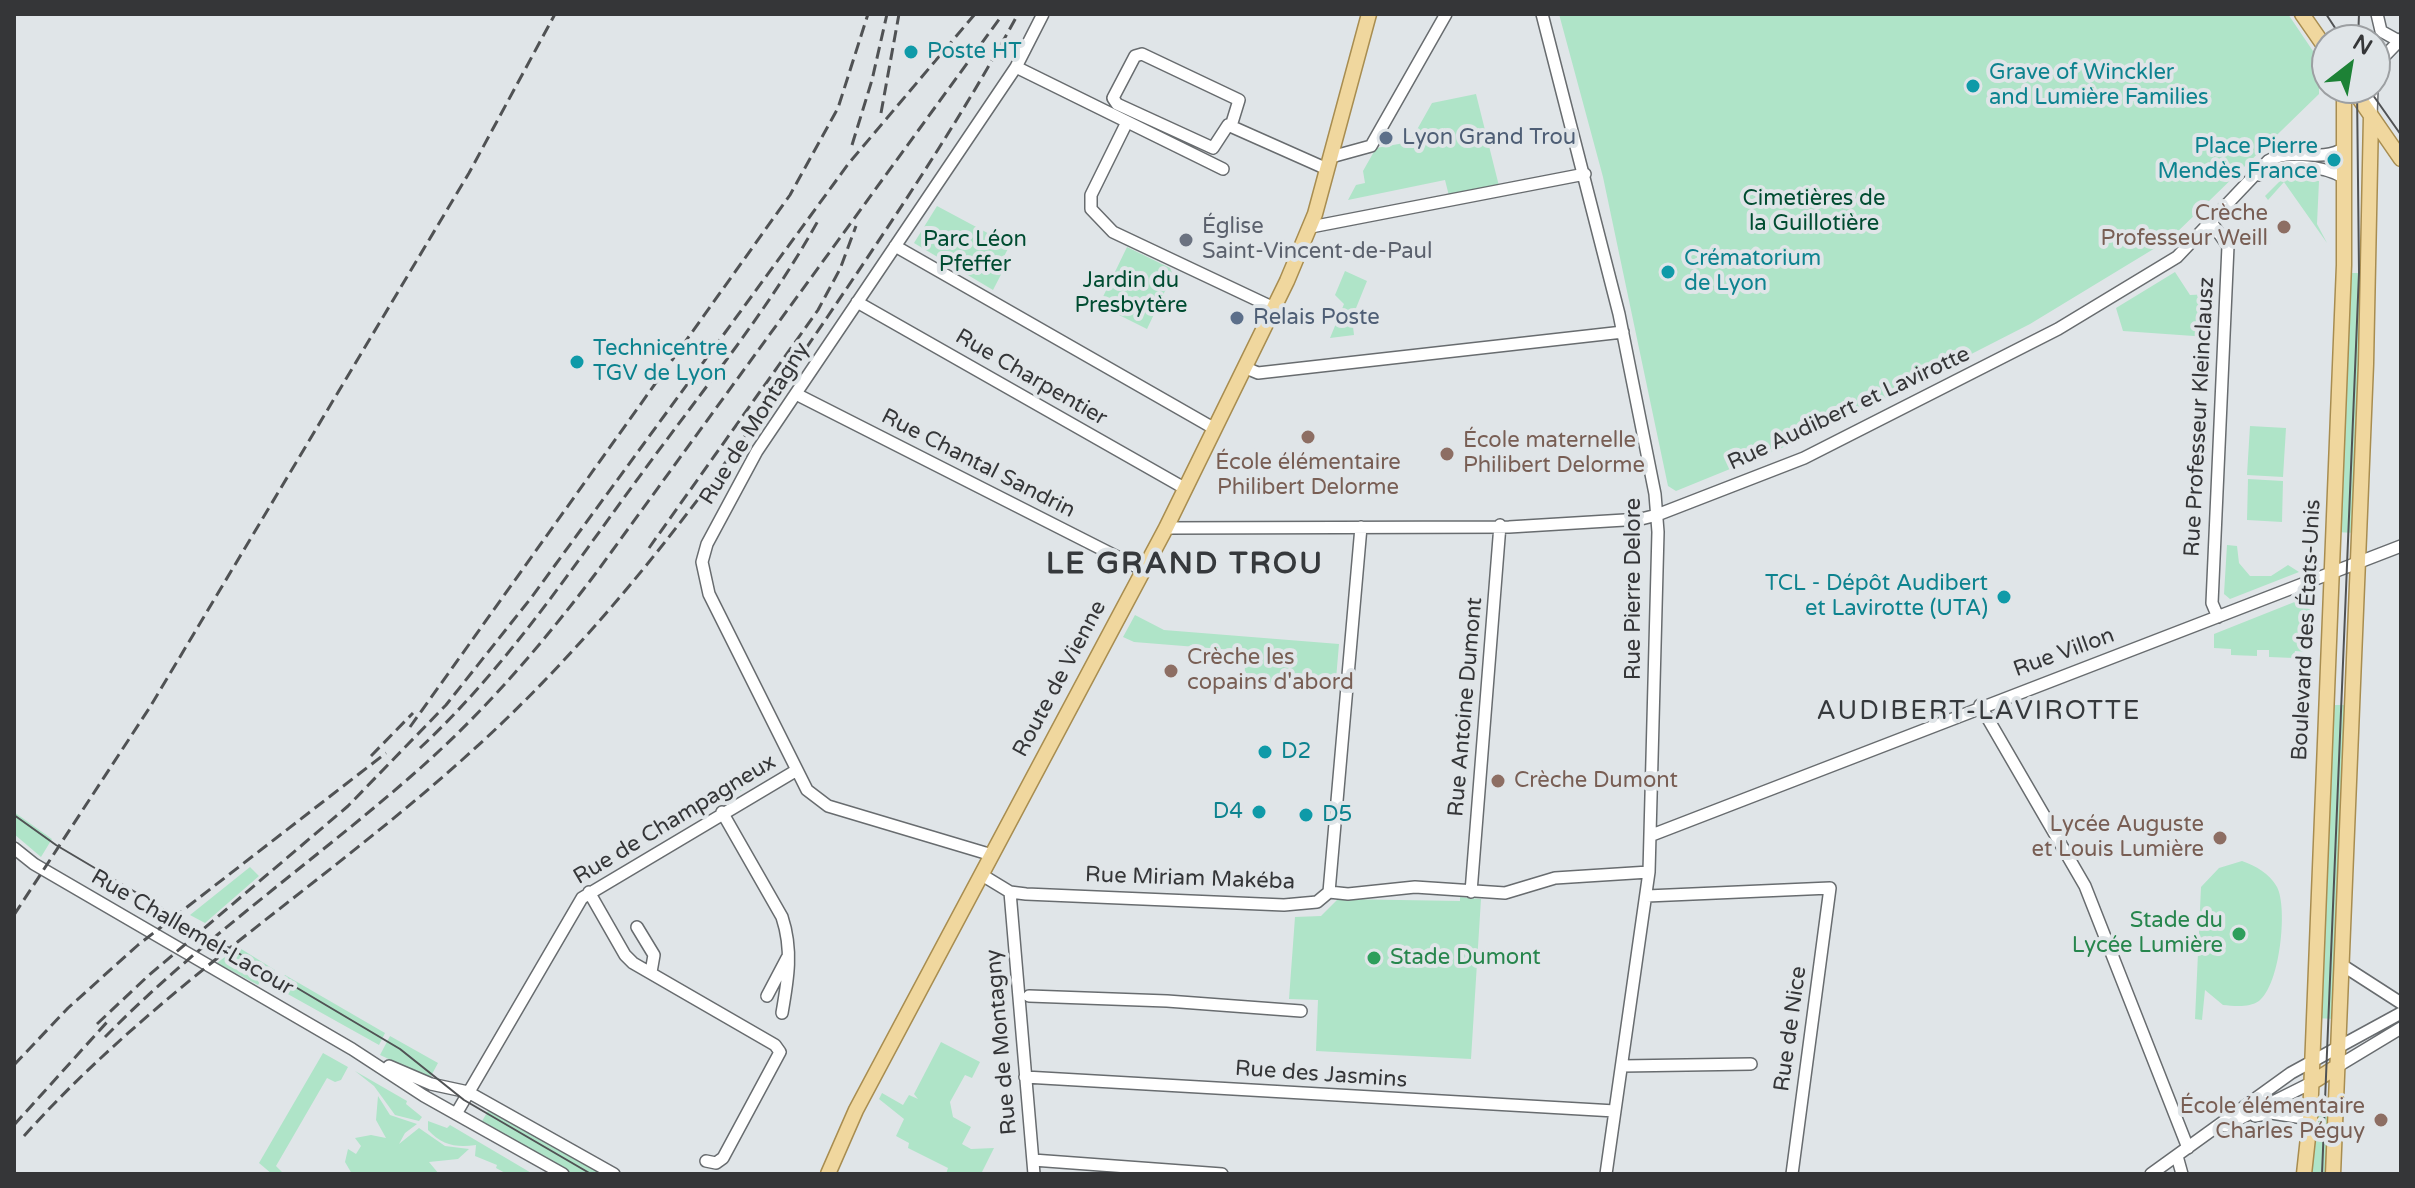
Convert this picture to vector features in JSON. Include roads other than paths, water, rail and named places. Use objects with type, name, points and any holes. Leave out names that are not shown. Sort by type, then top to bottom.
[{"type":"main road","name":"Route de Vienne","points":[[828,1174],[856,1110],[1166,528],[1274,308],[1311,227],[1369,14]]},
{"type":"main road","name":"Boulevard des États-Unis","points":[[2304,1174],[2310,1119],[2331,575],[2345,178],[2344,104]]},
{"type":"main road","points":[[2363,104],[2401,161]]},
{"type":"main road","points":[[2333,1174],[2358,564],[2371,116]]},
{"type":"main road","points":[[2371,170],[2387,161],[2401,161]]},
{"type":"main road","points":[[2311,1083],[2338,1066]]},
{"type":"street","name":"Rue de Montagny","points":[[992,855],[828,806],[807,790],[709,594],[702,562],[713,529],[737,487],[857,302],[1016,67],[1043,14]]},
{"type":"street","points":[[1231,126],[1239,100],[1142,54],[1135,56],[1113,98],[1117,104],[1213,148],[1228,125],[1329,163],[1371,146],[1446,14]]},
{"type":"street","name":"Rue Pierre Delore","points":[[1542,14],[1623,332],[1657,515],[1652,835],[1647,896],[1606,1174]]},
{"type":"street","points":[[2377,14],[2381,31],[2400,40]]},
{"type":"street","points":[[1016,67],[1223,169]]},
{"type":"street","points":[[2371,104],[2371,116]]},
{"type":"street","points":[[1127,122],[1091,195],[1091,209],[1113,232],[1274,308]]},
{"type":"street","name":"Rue Audibert et Lavirotte","points":[[1166,528],[1500,525],[1641,519],[1657,515],[1804,458],[2058,329],[2177,257],[2279,154],[2326,157],[2345,148]]},
{"type":"street","name":"Rue Audibert et Lavirotte","points":[[2252,179],[2268,170],[2282,167],[2327,169],[2345,178]]},
{"type":"street","points":[[1311,227],[1585,174]]},
{"type":"street","name":"Rue Professeur Kleinclausz","points":[[2211,222],[2228,246],[2212,603],[2218,617]]},
{"type":"street","points":[[895,246],[1215,429]]},
{"type":"street","name":"Rue Charpentier","points":[[857,302],[1186,489]]},
{"type":"street","points":[[1246,368],[1258,373],[1623,332]]},
{"type":"street","name":"Rue Chantal Sandrin","points":[[796,394],[1143,570]]},
{"type":"street","name":"Rue Antoine Dumont","points":[[1471,892],[1500,525]]},
{"type":"street","points":[[1329,892],[1361,527]]},
{"type":"street","name":"Rue Villon","points":[[1652,835],[1980,705],[2401,546]]},
{"type":"street","points":[[1980,705],[2085,886],[2188,1148]]},
{"type":"street","name":"Rue de Champagneux","points":[[456,1114],[570,913],[589,892],[797,770]]},
{"type":"street","points":[[722,812],[782,917],[789,954],[782,1013]]},
{"type":"street","name":"Rue Challemel-Lacour","points":[[14,848],[34,864],[563,1174]]},
{"type":"street","name":"Rue Miriam Makéba","points":[[1010,892],[1284,905],[1317,902],[1329,892],[1348,894],[1415,887],[1505,893],[1555,878],[1649,872]]},
{"type":"street","points":[[982,875],[1010,892]]},
{"type":"street","name":"Rue de Nice","points":[[1647,896],[1830,888],[1792,1174]]},
{"type":"street","points":[[589,892],[625,955],[775,1045],[780,1052],[723,1158],[716,1163],[706,1161]]},
{"type":"street","name":"Rue de Montagny","points":[[1010,892],[1034,1174]]},
{"type":"street","points":[[637,927],[654,955],[654,973]]},
{"type":"street","points":[[767,996],[789,954]]},
{"type":"street","points":[[2342,965],[2401,1003]]},
{"type":"street","points":[[1029,996],[1301,1011]]},
{"type":"street","points":[[2151,1174],[2255,1098],[2338,1045],[2401,1013]]},
{"type":"street","points":[[2338,1066],[2401,1028]]},
{"type":"street","name":"Rue Challemel-Lacour","points":[[352,1049],[412,1077],[468,1092],[614,1174]]},
{"type":"street","points":[[1622,1066],[1751,1064]]},
{"type":"street","name":"Rue des Jasmins","points":[[1025,1077],[1615,1111]]},
{"type":"street","points":[[2213,1131],[2311,1083]]},
{"type":"street","points":[[2247,1117],[2271,1113],[2310,1119]]},
{"type":"street","points":[[2177,1156],[2182,1174]]},
{"type":"street","points":[[1033,1160],[1222,1174]]},
{"type":"tram line","points":[[2326,14],[2333,24]]},
{"type":"tram line","points":[[2359,14],[2359,24]]},
{"type":"tram line","points":[[2322,1174],[2359,273],[2357,104]]},
{"type":"tram line","points":[[2379,104],[2401,135]]},
{"type":"tram line","points":[[14,815],[56,845],[400,1049],[464,1100],[591,1174]]},
{"type":"railway","points":[[14,915],[150,707],[469,173],[555,14]]},
{"type":"railway","points":[[410,727],[790,195],[838,108],[868,14]]},
{"type":"railway","points":[[852,145],[872,80],[887,14]]},
{"type":"railway","points":[[881,113],[899,14]]},
{"type":"railway","points":[[97,1024],[148,976],[348,806],[446,705],[531,598],[849,163],[975,14]]},
{"type":"railway","points":[[105,1037],[216,936],[435,755],[508,680],[596,573],[1003,14]]},
{"type":"railway","points":[[24,1136],[132,1029],[368,839],[484,740],[580,642],[668,538],[750,429],[927,167],[1018,14]]},
{"type":"railway","points":[[420,748],[482,683],[539,614],[758,316],[819,219]]},
{"type":"railway","points":[[649,548],[818,310],[840,269],[856,226]]},
{"type":"railway","points":[[371,756],[413,713]]},
{"type":"railway","points":[[14,1065],[68,1008],[138,945],[386,753]]},
{"type":"railway","points":[[14,1125],[108,1021]]},
{"type":"place","name":"Poste HT","points":[[911,52]]},
{"type":"place","name":"Grave of Winckler and Lumière Families","points":[[1973,86]]},
{"type":"place","name":"Lyon Grand Trou","points":[[1386,138]]},
{"type":"place","name":"Place Pierre Mendès France","points":[[2334,160]]},
{"type":"place","name":"Crèche Professeur Weill","points":[[2284,227]]},
{"type":"place","name":"Église Saint-Vincent-de-Paul","points":[[1186,240]]},
{"type":"place","name":"Crématorium de Lyon","points":[[1668,272]]},
{"type":"place","name":"Relais Poste","points":[[1237,318]]},
{"type":"place","name":"Technicentre TGV de Lyon","points":[[577,362]]},
{"type":"place","name":"École élémentaire Philibert Delorme","points":[[1308,437]]},
{"type":"place","name":"École maternelle Philibert Delorme","points":[[1447,454]]},
{"type":"place","name":"TCL - Dépôt Audibert et Lavirotte (UTA)","points":[[2004,597]]},
{"type":"place","name":"Crèche les copains d'abord","points":[[1171,671]]},
{"type":"place","name":"D2","points":[[1265,752]]},
{"type":"place","name":"Crèche Dumont","points":[[1498,781]]},
{"type":"place","name":"D4","points":[[1259,812]]},
{"type":"place","name":"D5","points":[[1306,815]]},
{"type":"place","name":"Lycée Auguste et Louis Lumière","points":[[2220,838]]},
{"type":"place","name":"Stade du Lycée Lumière","points":[[2239,934]]},
{"type":"place","name":"Stade Dumont","points":[[1374,958]]},
{"type":"place","name":"École élémentaire Charles Péguy","points":[[2381,1120]]},
{"type":"district","name":"LE GRAND TROU","points":[[1185,565]]},
{"type":"district","name":"AUDIBERT-LAVIROTTE","points":[[1979,712]]},
{"type":"park label","name":"Cimetières de la Guillotière","points":[[1814,212]]},
{"type":"park label","name":"Parc Léon Pfeffer","points":[[975,252]]},
{"type":"park label","name":"Jardin du Presbytère","points":[[1131,294]]}]
